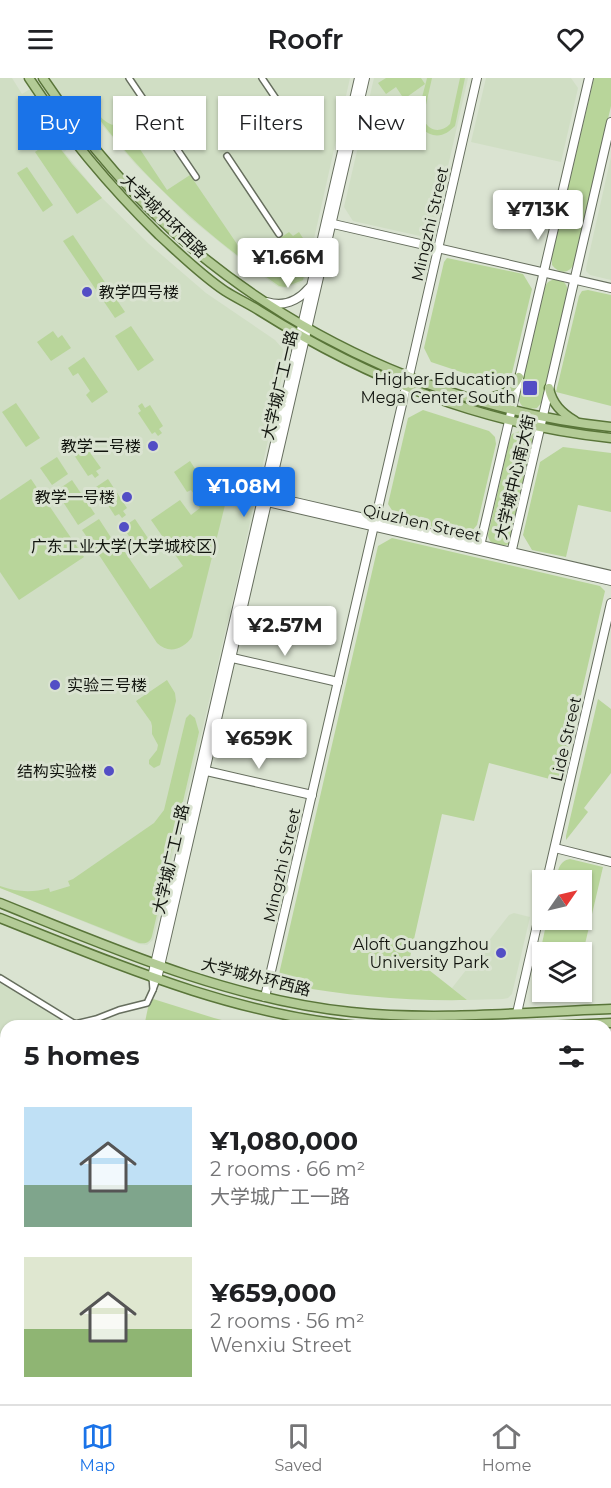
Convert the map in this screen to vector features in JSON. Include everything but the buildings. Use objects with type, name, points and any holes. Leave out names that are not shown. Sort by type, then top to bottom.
[{"type":"main road","name":"大学城中环西路","points":[[29,78],[75,143],[132,209],[195,267],[225,291],[302,337],[364,369],[406,387],[459,407],[509,421],[540,428],[611,438]]},
{"type":"main road","name":"大学城中环西路","points":[[44,79],[85,136],[122,180],[191,247],[266,302],[305,326],[344,347],[409,376],[474,399],[543,417],[611,427]]},
{"type":"main road","points":[[474,399],[505,394],[513,388],[519,377]]},
{"type":"main road","points":[[549,388],[558,408],[578,423]]},
{"type":"main road","name":"大学城外环西路","points":[[0,903],[158,965],[192,976],[265,997],[336,1010],[386,1015],[431,1016],[611,1009]]},
{"type":"main road","name":"大学城外环西路","points":[[0,918],[154,978],[256,1009],[313,1020]]},
{"type":"main road","points":[[188,989],[184,986],[184,980],[192,976]]},
{"type":"street","points":[[129,78],[196,177]]},
{"type":"street","points":[[262,78],[274,96]]},
{"type":"street","name":"大学城广工一路","points":[[305,326],[311,284],[329,223],[359,78]]},
{"type":"street","name":"大学城广工一路","points":[[154,978],[302,337],[365,78]]},
{"type":"street","name":"Mingzhi Street","points":[[409,376],[477,78]]},
{"type":"street","name":"大学城中心南大街","points":[[480,548],[588,78]]},
{"type":"street","name":"大学城中心南大街","points":[[511,555],[611,122]]},
{"type":"street","points":[[227,156],[279,234]]},
{"type":"street","points":[[329,223],[611,288]]},
{"type":"street","points":[[266,302],[278,304],[293,301],[305,293],[311,284]]},
{"type":"street","name":"Mingzhi Street","points":[[265,997],[406,387]]},
{"type":"street","name":"Qiuzhen Street","points":[[265,498],[511,555],[611,575]]},
{"type":"street","name":"Qiuzhen Street","points":[[511,555],[611,581]]},
{"type":"street","name":"Lide Street","points":[[550,870],[611,603]]},
{"type":"street","points":[[229,657],[338,682]]},
{"type":"street","points":[[202,770],[312,795]]},
{"type":"street","points":[[555,848],[611,862]]},
{"type":"street","points":[[517,1013],[536,930]]},
{"type":"street","points":[[0,978],[68,1020]]},
{"type":"street","points":[[92,1020],[119,1010],[147,1004],[153,990],[154,978]]},
{"type":"shaded area","name":"广东工业大学(大学城校区)","points":[[0,78],[12,78],[22,94],[48,78],[350,78],[346,96],[336,96],[336,141],[305,279],[285,288],[278,287],[250,267],[191,219],[123,150],[206,150],[206,96],[113,96],[113,138],[101,124],[101,96],[18,96],[18,150],[67,150],[64,152],[101,197],[149,244],[206,293],[275,340],[283,349],[286,358],[236,586],[153,940],[147,945],[139,944],[0,888]]},
{"type":"shaded area","points":[[374,78],[468,78],[434,228],[420,236],[353,221],[344,207],[357,150],[426,150],[426,96],[370,96]]},
{"type":"shaded area","points":[[386,78],[421,78],[425,84],[408,96],[402,96],[396,87],[386,94],[378,83]]},
{"type":"shaded area","points":[[427,78],[432,78],[426,105],[426,96],[422,96]]},
{"type":"shaded area","points":[[460,78],[465,78],[455,126],[442,135],[433,135],[426,131],[426,123],[435,130],[450,124]]},
{"type":"shaded area","points":[[486,78],[571,78],[578,88],[561,162],[471,142]]},
{"type":"shaded area","points":[[594,78],[611,78],[611,106],[574,264],[569,270],[561,271],[552,265],[552,256]]},
{"type":"shaded area","points":[[101,117],[113,124],[113,136],[101,121]]},
{"type":"shaded area","points":[[61,150],[102,198],[77,214],[35,152]]},
{"type":"shaded area","points":[[125,150],[141,150],[167,190],[190,175],[237,244],[246,252],[257,254],[289,232],[293,236],[299,232],[310,249],[303,280],[285,287],[279,286],[203,227]]},
{"type":"shaded area","points":[[611,157],[611,280],[590,275],[586,268]]},
{"type":"shaded area","points":[[27,167],[53,205],[43,212],[17,173]]},
{"type":"shaded area","points":[[73,235],[125,312],[115,318],[63,241]]},
{"type":"shaded area","points":[[447,258],[523,274],[532,289],[512,373],[503,386],[431,362],[424,348],[444,262]]},
{"type":"shaded area","points":[[556,279],[565,284],[568,294],[542,402],[537,408],[530,409],[520,403],[519,396],[545,287]]},
{"type":"shaded area","points":[[588,290],[611,295],[611,406],[556,392],[579,296],[582,291]]},
{"type":"shaded area","points":[[131,326],[154,360],[138,371],[115,336]]},
{"type":"shaded area","points":[[53,331],[58,338],[62,335],[71,348],[51,361],[37,342]]},
{"type":"shaded area","points":[[84,357],[108,392],[92,403],[86,395],[90,391],[78,373],[73,376],[68,368]]},
{"type":"shaded area","points":[[16,403],[40,438],[26,447],[2,412]]},
{"type":"shaded area","points":[[142,403],[145,408],[150,405],[163,426],[159,429],[162,433],[158,436],[155,432],[152,434],[138,413],[141,411],[138,406]]},
{"type":"shaded area","points":[[423,410],[489,431],[495,437],[496,444],[477,525],[471,532],[463,534],[397,518],[388,504],[408,418]]},
{"type":"shaded area","points":[[520,431],[530,435],[533,444],[510,543],[503,546],[496,545],[491,542],[488,535],[510,438],[512,434]]},
{"type":"shaded area","points":[[80,446],[83,450],[86,447],[101,468],[96,471],[99,475],[95,478],[92,474],[88,476],[74,455],[78,453],[75,449]]},
{"type":"shaded area","points":[[563,447],[611,453],[611,512],[578,505],[566,557],[532,550],[523,535],[540,462]]},
{"type":"shaded area","points":[[57,457],[68,474],[52,485],[40,468]]},
{"type":"shaded area","points":[[190,461],[203,481],[199,484],[202,489],[194,494],[191,490],[187,492],[174,472]]},
{"type":"shaded area","points":[[227,469],[231,477],[230,485],[192,637],[180,648],[166,649],[157,643],[99,555],[118,542],[150,589],[183,566],[151,520],[180,500],[191,515],[200,508],[194,499],[217,484],[214,479]]},
{"type":"shaded area","points":[[31,479],[84,557],[19,600],[0,572],[0,500]]},
{"type":"shaded area","points":[[108,479],[127,508],[123,511],[126,515],[122,518],[119,514],[115,516],[96,487]]},
{"type":"shaded area","points":[[72,480],[95,514],[78,525],[56,491]]},
{"type":"shaded area","points":[[99,519],[112,539],[96,550],[82,530]]},
{"type":"shaded area","points":[[135,519],[152,544],[148,547],[145,543],[141,546],[143,550],[140,553],[123,527]]},
{"type":"shaded area","points":[[392,538],[600,586],[605,591],[561,782],[489,763],[474,821],[442,814],[410,957],[467,1000],[399,999],[333,992],[288,985],[279,974],[378,546]]},
{"type":"shaded area","points":[[167,680],[175,693],[176,701],[160,765],[154,768],[149,764],[149,760],[158,745],[152,734],[151,722],[136,701]]},
{"type":"shaded area","points":[[598,699],[611,709],[611,773],[584,808],[588,812],[566,840],[566,836]]},
{"type":"shaded area","points":[[190,714],[195,718],[199,732],[149,942],[139,943],[0,888],[0,886],[18,891],[31,891],[49,888],[50,892],[70,886],[68,881],[154,823],[164,810],[186,718]]},
{"type":"shaded area","points":[[566,860],[603,867],[592,914],[592,870],[558,870]]},
{"type":"shaded area","name":"Aloft Guangzhou University Park","points":[[514,913],[530,917],[512,994],[503,999],[467,1000],[452,988],[509,915]]},
{"type":"shaded area","points":[[545,930],[588,930],[586,942],[542,942]]},
{"type":"shaded area","points":[[0,973],[76,1020],[0,1020]]},
{"type":"shaded area","points":[[150,998],[222,1020],[145,1020]]},
{"type":"place","name":"教学四号楼","points":[[87,292]]},
{"type":"place","name":"Higher Education Mega Center South","points":[[530,388]]},
{"type":"place","name":"教学二号楼","points":[[153,446]]},
{"type":"place","name":"教学一号楼","points":[[127,497]]},
{"type":"place","name":"广东工业大学(大学城校区)","points":[[124,527]]},
{"type":"place","name":"实验三号楼","points":[[55,685]]},
{"type":"place","name":"结构实验楼","points":[[109,771]]},
{"type":"place","name":"Aloft Guangzhou University Park","points":[[501,953]]}]
